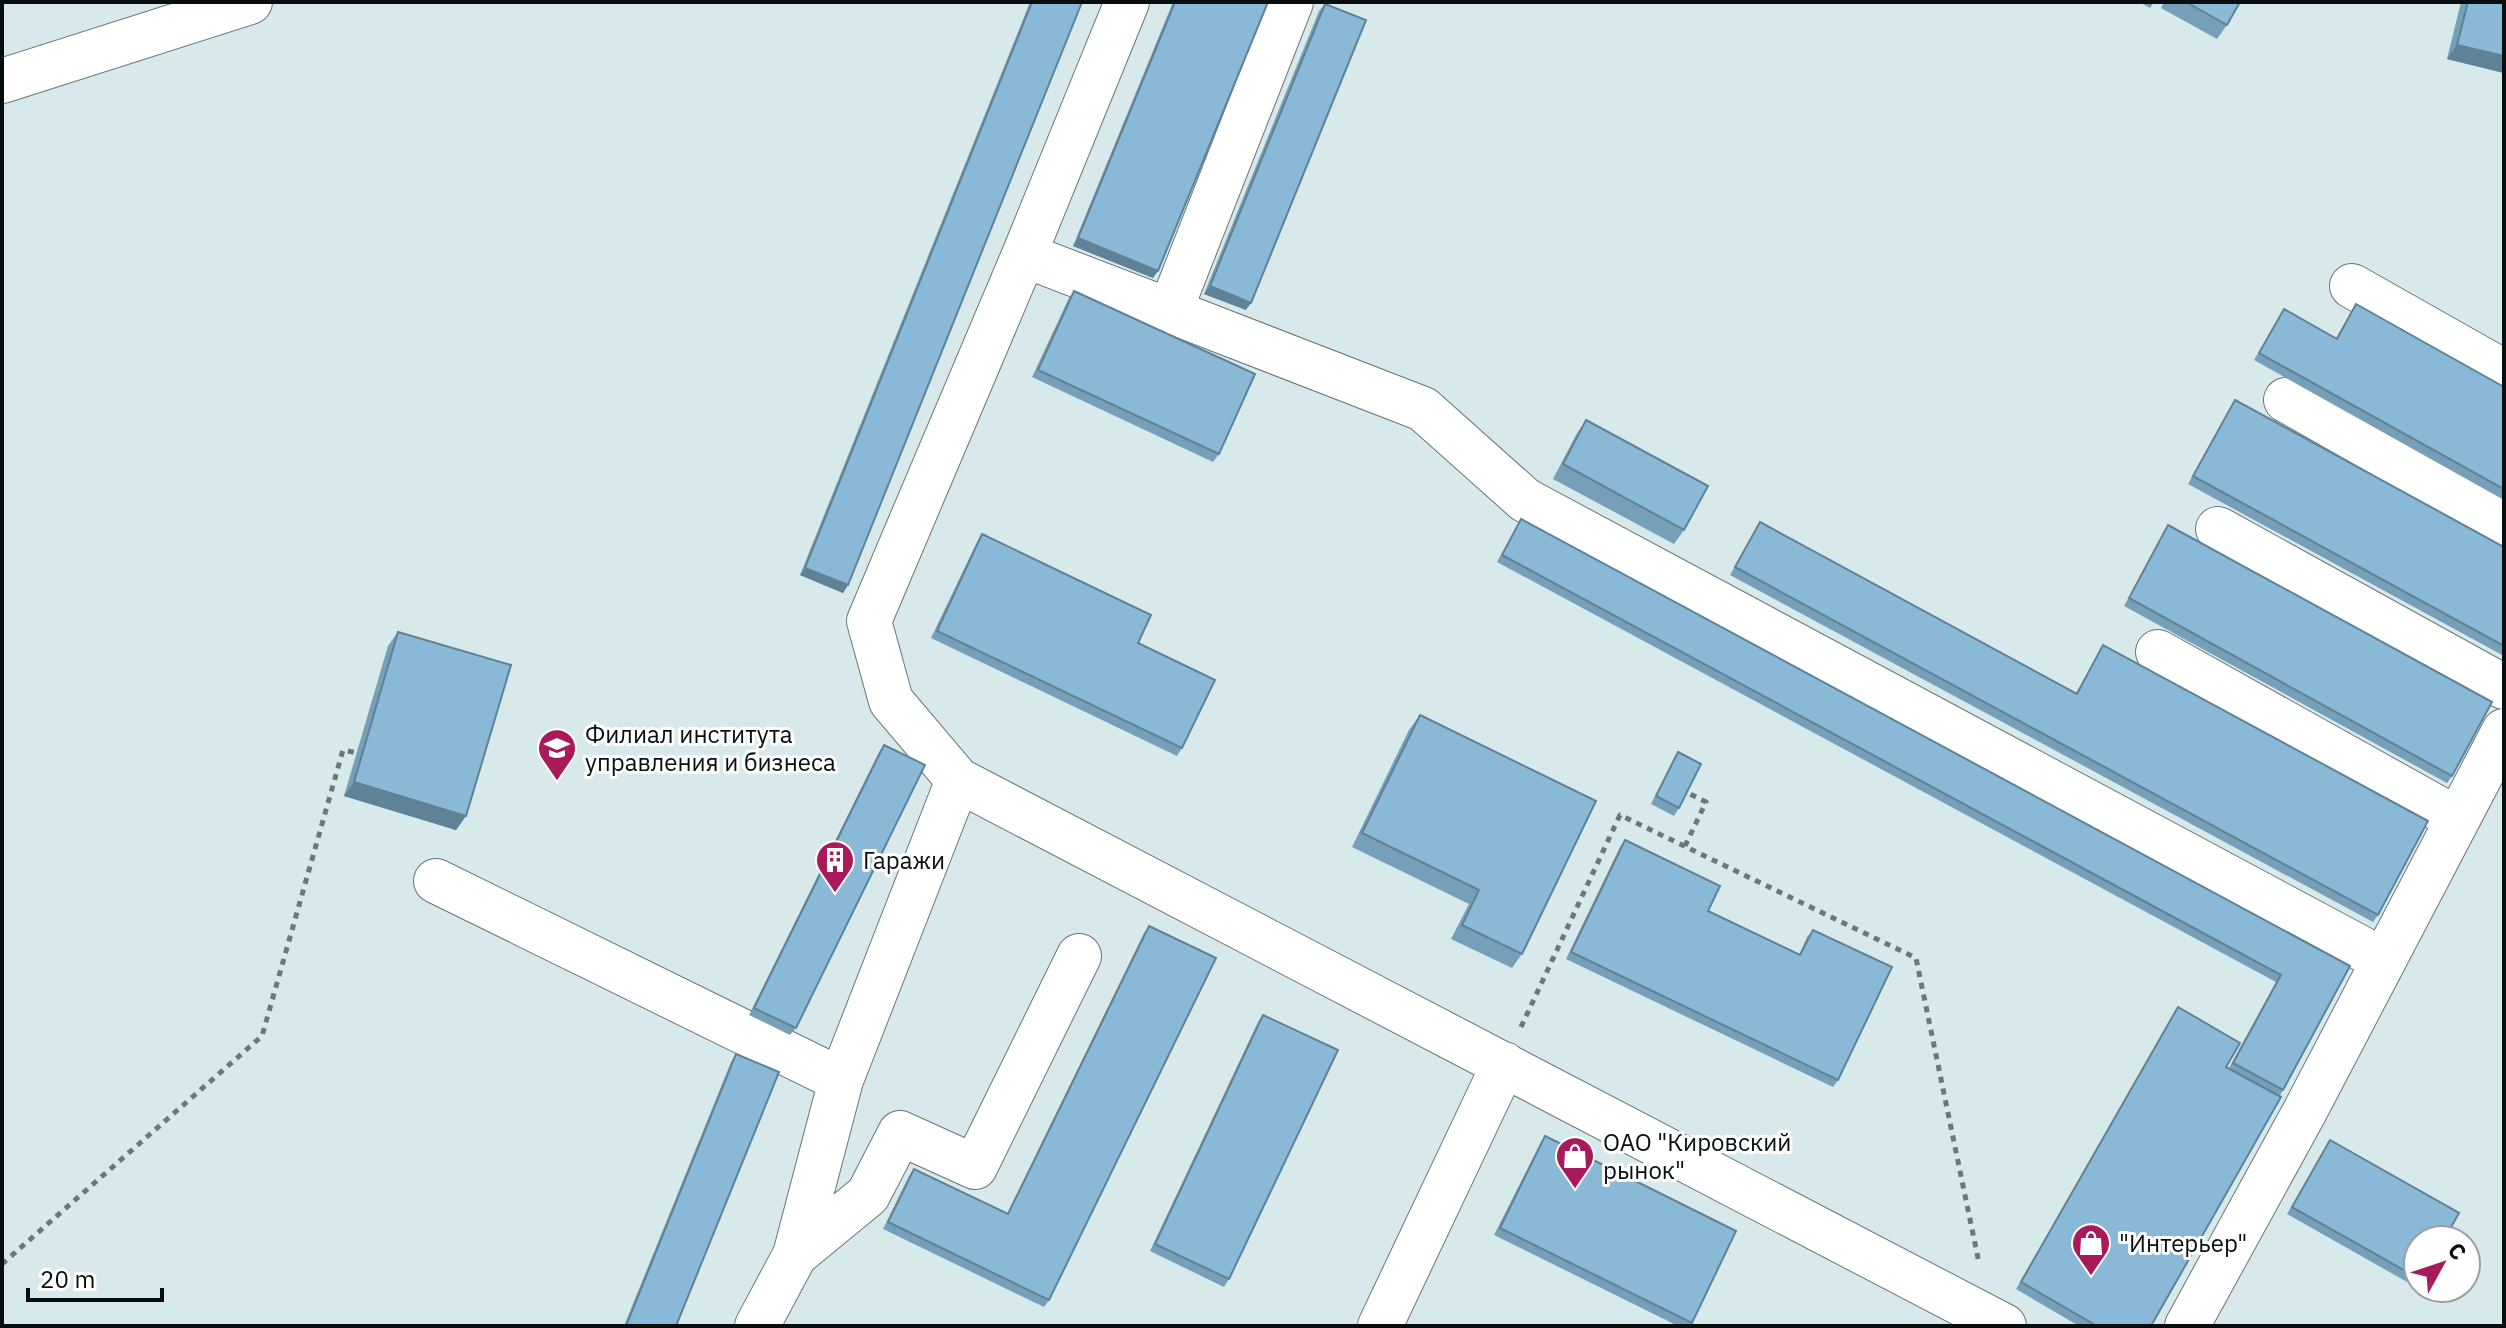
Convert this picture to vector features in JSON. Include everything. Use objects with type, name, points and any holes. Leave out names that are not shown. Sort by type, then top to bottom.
[{"type":"lane","points":[[2,81],[250,2]]},
{"type":"lane","points":[[1127,2],[869,621],[891,701],[958,780],[1997,1322]]},
{"type":"lane","points":[[1170,311],[1291,2]]},
{"type":"lane","points":[[1024,255],[1423,409],[1525,500],[2383,960]]},
{"type":"lane","points":[[2352,286],[2504,372]]},
{"type":"lane","points":[[2286,400],[2504,524]]},
{"type":"lane","points":[[2218,529],[2504,687]]},
{"type":"lane","points":[[2158,652],[2457,819]]},
{"type":"lane","points":[[2187,1326],[2305,1111],[2504,731]]},
{"type":"lane","points":[[757,1326],[795,1255],[841,1080],[958,780]]},
{"type":"lane","points":[[436,881],[841,1080]]},
{"type":"lane","points":[[795,1255],[868,1195],[900,1133],[975,1167],[1079,956]]},
{"type":"lane","points":[[1380,1326],[1504,1064]]},
{"type":"path","points":[[2,1264],[262,1036],[343,750],[357,753]]},
{"type":"path","points":[[1685,846],[1706,802],[1686,792]]},
{"type":"path","points":[[1504,1064],[1620,815],[1916,958],[1997,1322]]},
{"type":"building","points":[[1032,2],[1082,2],[848,585],[805,568]]},
{"type":"building","points":[[1175,2],[1268,2],[1158,271],[1078,238]]},
{"type":"building","points":[[2186,2],[2240,2],[2227,25]]},
{"type":"building","points":[[2468,2],[2504,2],[2504,56],[2457,45]]},
{"type":"building","points":[[1325,4],[1366,20],[1251,303],[1210,286]]},
{"type":"building","points":[[1074,291],[1255,374],[1219,454],[1038,370]]},
{"type":"building","points":[[2356,304],[2504,387],[2504,489],[2259,353],[2284,309],[2337,339]]},
{"type":"building","points":[[2235,400],[2504,547],[2504,646],[2193,476]]},
{"type":"building","points":[[1586,420],[1708,486],[1684,530],[1563,464]]},
{"type":"building","points":[[1521,519],[2350,966],[2283,1090],[2233,1063],[2281,975],[1502,555]]},
{"type":"building","points":[[1760,522],[2077,694],[2103,645],[2428,821],[2378,915],[1735,567]]},
{"type":"building","points":[[2168,525],[2492,702],[2452,776],[2129,598]]},
{"type":"building","points":[[982,534],[1151,615],[1138,643],[1215,680],[1182,748],[937,631]]},
{"type":"building","points":[[398,632],[511,665],[466,816],[354,782]]},
{"type":"building","points":[[1420,715],[1596,801],[1522,954],[1462,925],[1479,890],[1362,833]]},
{"type":"building","name":"Гаражи","points":[[884,745],[925,765],[796,1028],[754,1008]]},
{"type":"building","points":[[1678,752],[1701,764],[1679,808],[1656,796]]},
{"type":"building","points":[[1625,840],[1720,886],[1708,911],[1800,955],[1813,930],[1892,967],[1838,1080],[1571,952]]},
{"type":"building","points":[[1149,926],[1216,958],[1049,1300],[888,1222],[914,1169],[1008,1214]]},
{"type":"building","points":[[2178,1007],[2240,1043],[2226,1067],[2281,1097],[2151,1326],[2097,1326],[2021,1282]]},
{"type":"building","points":[[1263,1015],[1338,1050],[1229,1279],[1155,1244]]},
{"type":"building","points":[[736,1054],[779,1072],[676,1326],[626,1326]]},
{"type":"building","name":"ОАО \"Кировский рынок\"","points":[[1545,1136],[1736,1231],[1692,1323],[1500,1228]]},
{"type":"building","points":[[2330,1140],[2459,1213],[2453,1224],[2402,1224],[2402,1269],[2292,1207]]},
{"type":"place","name":"Филиал института управления и бизнеса","points":[[557,782]]},
{"type":"place","name":"Гаражи","points":[[835,894]]},
{"type":"place","name":"ОАО \"Кировский рынок\"","points":[[1575,1190]]},
{"type":"place","name":"\"Интерьер\"","points":[[2091,1277]]}]
